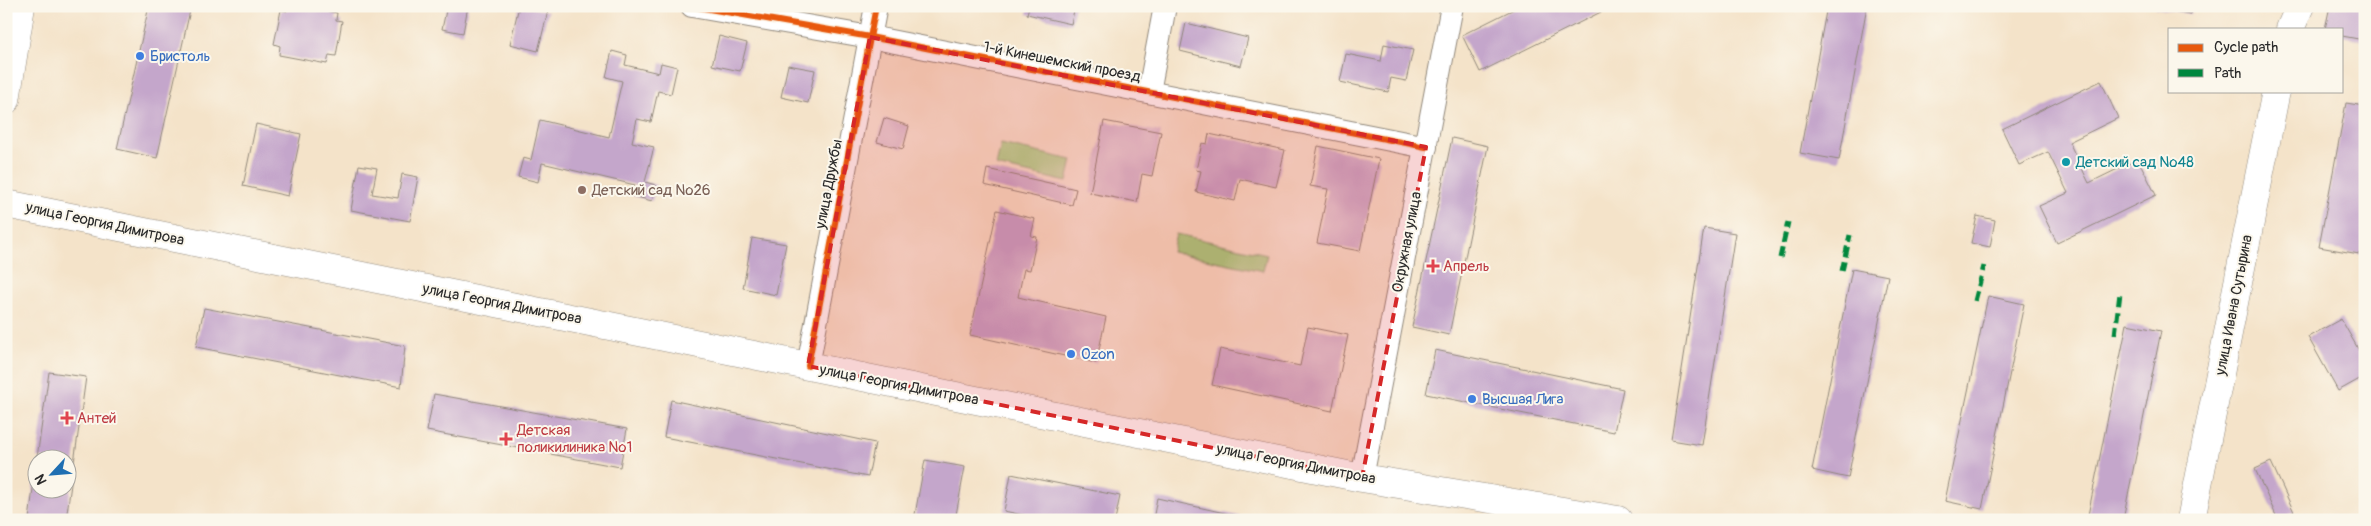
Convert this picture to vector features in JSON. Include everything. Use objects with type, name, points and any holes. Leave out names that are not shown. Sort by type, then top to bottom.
[{"type":"main road","points":[[6,100],[21,6]]},
{"type":"main road","points":[[2285,6],[2288,28]]},
{"type":"main road","points":[[2289,28],[2300,6]]},
{"type":"main road","name":"улица Ивана Сутырина","points":[[2191,520],[2276,92]]},
{"type":"main road","name":"улица Георгия Димитрова","points":[[6,204],[1362,478],[1618,520]]},
{"type":"street","name":"1-й Кинешемский проезд","points":[[692,6],[870,37],[1426,147]]},
{"type":"street","name":"улица Дружбы","points":[[808,366],[876,6]]},
{"type":"street","points":[[1149,92],[1165,6]]},
{"type":"street","name":"Окружная улица","points":[[1362,478],[1452,6]]},
{"type":"highlighted area","points":[[870,37],[1426,147],[1362,478],[808,366]]},
{"type":"green space","points":[[1001,144],[1072,160],[1067,182],[996,166]]},
{"type":"green space","points":[[1176,234],[1267,254],[1263,271],[1172,252]]},
{"type":"building","points":[[149,6],[191,6],[157,158],[117,149]]},
{"type":"building","points":[[288,6],[301,6],[337,13],[336,20],[342,21],[336,56],[329,55],[327,64],[279,55],[280,46],[274,44],[281,10],[287,11]]},
{"type":"building","points":[[447,6],[468,6],[463,33],[442,29]]},
{"type":"building","points":[[519,6],[548,11],[538,51],[510,44]]},
{"type":"building","points":[[982,6],[994,6],[993,10]]},
{"type":"building","points":[[1029,6],[1075,6],[1071,24],[1027,14]]},
{"type":"building","points":[[1520,6],[1613,6],[1480,72],[1462,35]]},
{"type":"building","points":[[1827,6],[1867,6],[1839,160],[1800,153]]},
{"type":"building","points":[[2156,6],[2192,6],[2190,14],[2156,8]]},
{"type":"building","points":[[2330,6],[2365,6],[2364,40],[2344,36],[2344,28],[2325,28]]},
{"type":"building","points":[[1186,23],[1248,38],[1241,66],[1180,51]]},
{"type":"building","points":[[719,36],[747,43],[740,71],[712,65]]},
{"type":"building","points":[[1384,44],[1413,50],[1406,81],[1391,78],[1388,92],[1340,82],[1346,54],[1381,61]]},
{"type":"building","points":[[612,51],[627,55],[625,65],[659,73],[661,63],[677,67],[671,94],[658,91],[651,122],[637,119],[632,142],[654,147],[645,182],[656,185],[652,201],[633,196],[635,185],[542,163],[538,182],[518,177],[523,158],[531,160],[540,120],[609,137],[622,81],[606,77]]},
{"type":"building","points":[[788,65],[815,70],[808,103],[781,97]]},
{"type":"building","name":"Детский сад №48","points":[[2101,81],[2118,118],[2069,142],[2089,183],[2138,159],[2156,195],[2057,243],[2039,206],[2068,193],[2048,152],[2019,165],[2002,129]]},
{"type":"building","points":[[2346,103],[2365,106],[2365,255],[2319,247]]},
{"type":"building","points":[[884,118],[909,126],[903,149],[877,142]]},
{"type":"building","points":[[1104,121],[1161,132],[1152,176],[1142,174],[1137,202],[1090,193]]},
{"type":"building","points":[[256,124],[301,134],[288,196],[243,186]]},
{"type":"building","points":[[1209,134],[1285,150],[1276,187],[1240,179],[1235,201],[1196,192],[1201,171],[1196,170],[1202,143],[1207,144]]},
{"type":"building","points":[[1452,138],[1488,146],[1449,335],[1412,327]]},
{"type":"building","points":[[1318,146],[1379,159],[1360,251],[1317,243],[1328,189],[1310,186]]},
{"type":"building","points":[[359,165],[377,168],[372,194],[398,198],[402,174],[418,177],[410,221],[351,210]]},
{"type":"building","points":[[987,169],[1076,189],[1072,205],[984,185]]},
{"type":"building","points":[[997,210],[1035,219],[1031,236],[1037,237],[1030,270],[1024,269],[1018,297],[1106,317],[1096,363],[970,335]]},
{"type":"building","points":[[1977,216],[1995,220],[1990,247],[1971,243]]},
{"type":"building","points":[[1704,228],[1735,233],[1702,445],[1671,440]]},
{"type":"building","points":[[752,238],[786,244],[776,295],[743,288]]},
{"type":"building","points":[[1852,269],[1888,276],[1848,478],[1812,470]]},
{"type":"building","points":[[1988,296],[2024,304],[1982,509],[1945,501]]},
{"type":"building","points":[[204,308],[405,346],[401,387],[196,347]]},
{"type":"building","points":[[2341,319],[2365,361],[2365,376],[2338,391],[2308,337]]},
{"type":"building","points":[[2127,324],[2161,331],[2123,520],[2087,520]]},
{"type":"building","points":[[1308,327],[1348,335],[1332,411],[1212,385],[1220,349],[1300,366]]},
{"type":"building","points":[[1435,350],[1623,389],[1614,432],[1426,394]]},
{"type":"building","points":[[49,372],[86,377],[76,448],[38,448]]},
{"type":"building","points":[[434,394],[627,429],[620,467],[427,431]]},
{"type":"building","points":[[671,400],[875,443],[868,477],[664,437]]},
{"type":"building","points":[[925,460],[965,467],[955,520],[914,520]]},
{"type":"building","points":[[2271,462],[2294,512],[2278,520],[2255,469]]},
{"type":"building","points":[[1011,474],[1120,496],[1115,520],[1046,520],[1004,511]]},
{"type":"building","points":[[32,498],[69,498],[66,520],[29,520]]},
{"type":"building","points":[[1157,498],[1252,519],[1252,520],[1153,520]]},
{"type":"marked path","points":[[1780,258],[1788,222]]},
{"type":"marked path","points":[[1842,271],[1850,235]]},
{"type":"marked path","points":[[1975,301],[1984,266]]},
{"type":"marked path","points":[[2115,335],[2120,293]]},
{"type":"cycle path","points":[[692,6],[870,37],[1426,147]]},
{"type":"cycle path","points":[[808,366],[876,6]]},
{"type":"place","name":"Бристоль","points":[[140,56]]},
{"type":"place","name":"Детский сад №48","points":[[2066,162]]},
{"type":"place","name":"Детский сад №26","points":[[582,190]]},
{"type":"place","name":"Апрель","points":[[1433,266]]},
{"type":"place","name":"Ozon","points":[[1071,354]]},
{"type":"place","name":"Высшая Лига","points":[[1472,399]]},
{"type":"place","name":"Антей","points":[[67,418]]},
{"type":"place","name":"Детская поликилиника №1","points":[[506,439]]}]
